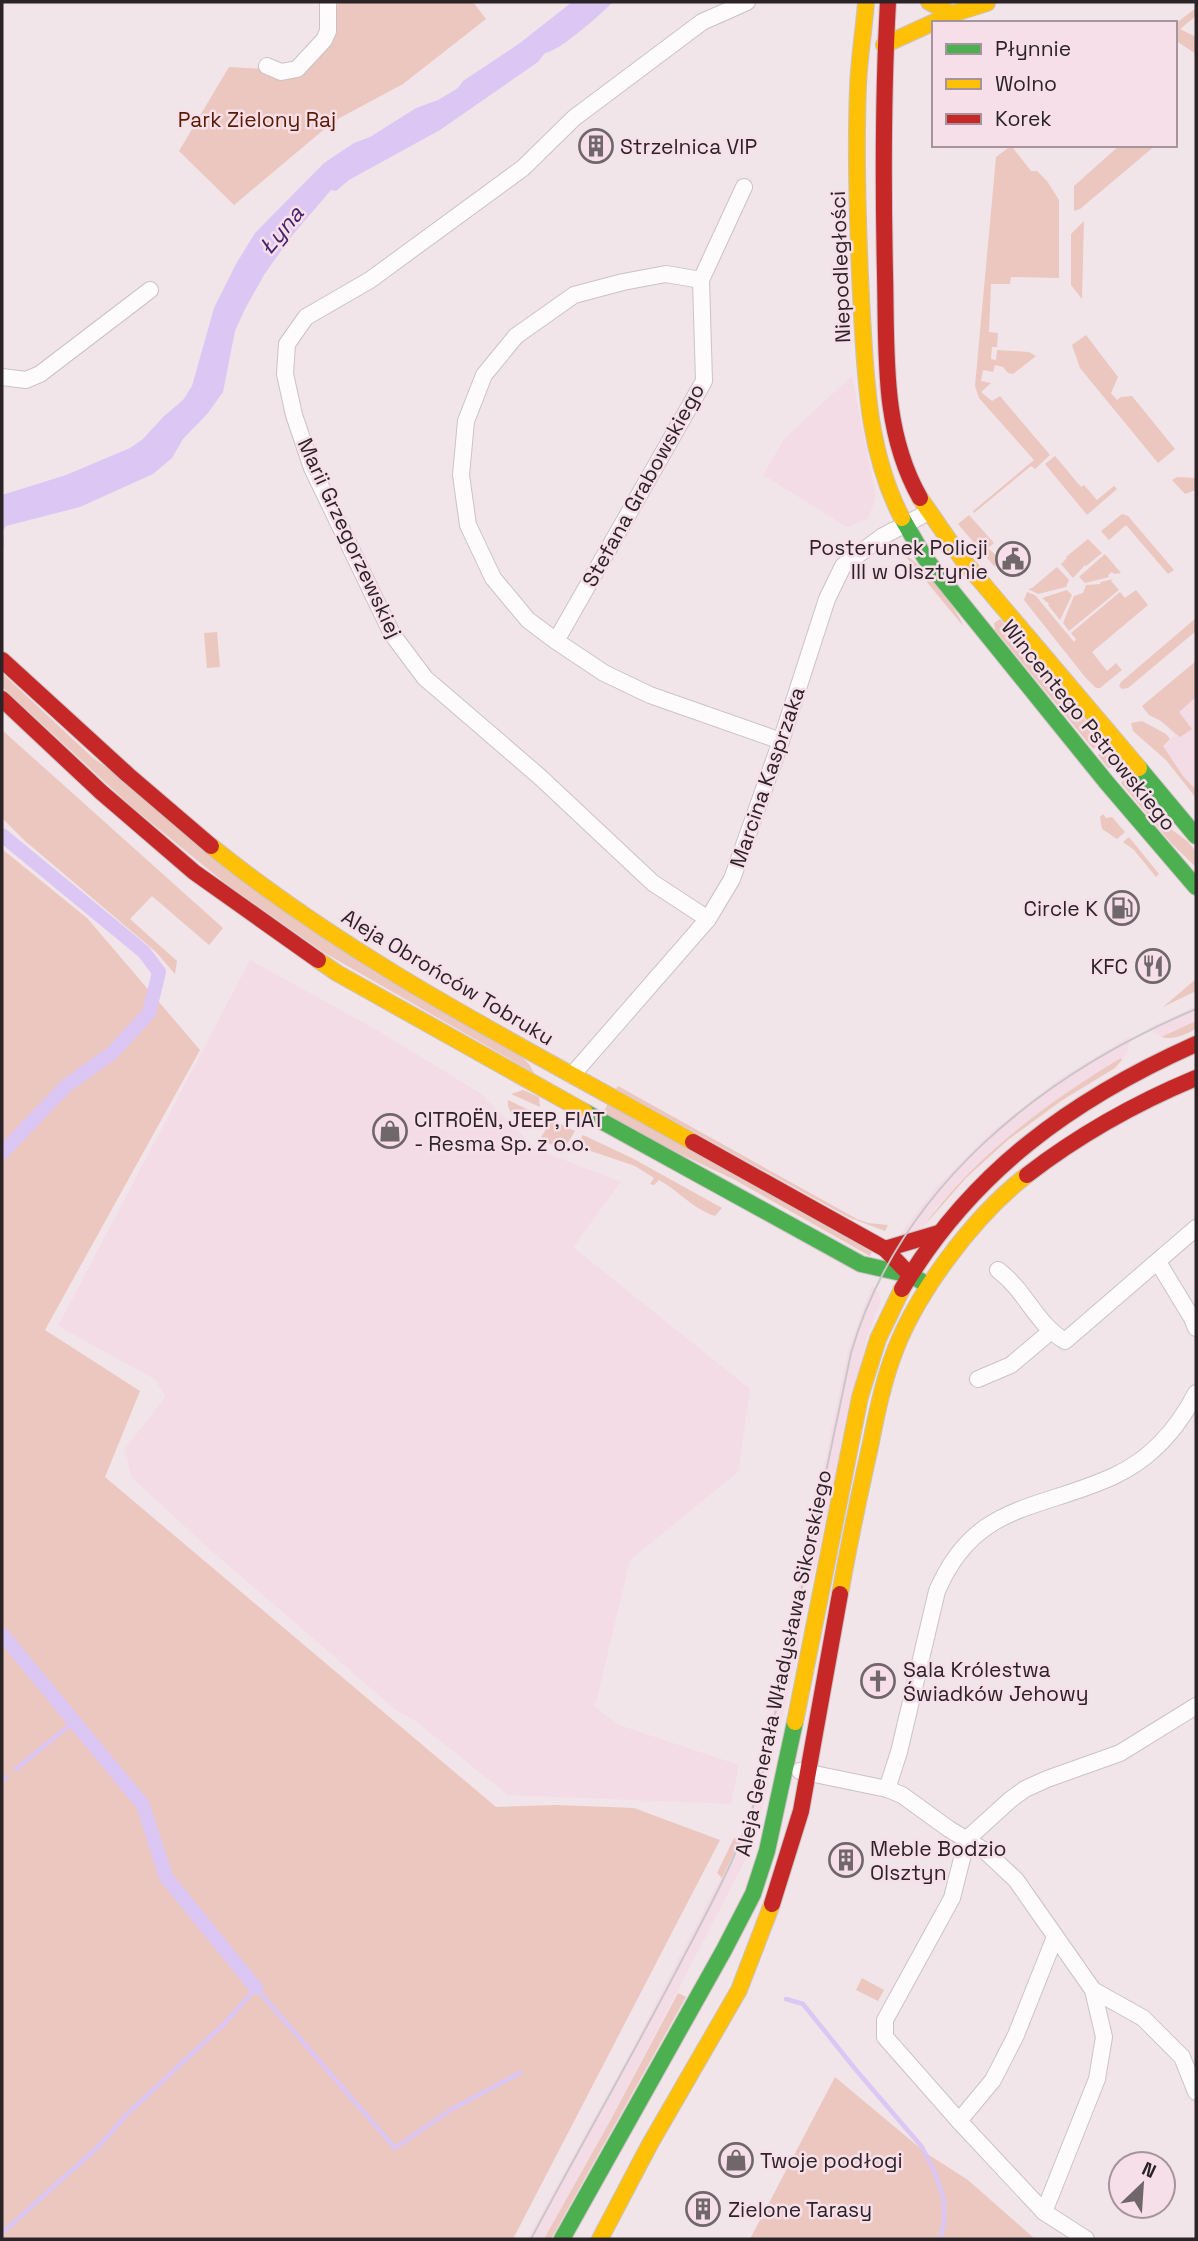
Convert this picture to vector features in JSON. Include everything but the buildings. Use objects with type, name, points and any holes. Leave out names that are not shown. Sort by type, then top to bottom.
[{"type":"main road","name":"Niepodległości","points":[[866,2],[858,85],[858,242],[865,357],[876,446],[886,483],[904,524]]},
{"type":"main road","name":"Niepodległości","points":[[888,2],[884,45],[882,194],[891,402],[896,443],[908,477],[927,513]]},
{"type":"main road","points":[[929,2],[956,19],[988,2]]},
{"type":"main road","points":[[884,45],[932,28]]},
{"type":"main road","points":[[862,45],[927,43]]},
{"type":"main road","name":"Wincentego Pstrowskiego","points":[[927,513],[999,604],[1196,836]]},
{"type":"main road","name":"Wincentego Pstrowskiego","points":[[904,524],[925,558],[1107,783],[1196,887]]},
{"type":"main road","name":"Aleja Obrońców Tobruku","points":[[2,660],[101,754],[228,860],[352,948],[454,1009],[884,1249],[910,1275]]},
{"type":"main road","name":"Aleja Obrońców Tobruku","points":[[2,699],[101,792],[194,872],[337,972],[542,1089],[861,1264],[910,1275],[930,1285]]},
{"type":"main road","name":"Aleja Generała Władysława Sikorskiego","points":[[562,2239],[742,1917],[758,1880],[786,1768],[859,1398],[885,1321],[910,1275],[939,1233],[991,1173],[1053,1121],[1146,1065],[1196,1044]]},
{"type":"main road","name":"Aleja Generała Władysława Sikorskiego","points":[[600,2239],[650,2144],[739,1990],[768,1916],[801,1811],[852,1526],[892,1359],[930,1285],[959,1243],[990,1207],[1025,1176],[1082,1136],[1153,1096],[1196,1078]]},
{"type":"main road","points":[[884,1249],[939,1233]]},
{"type":"street","points":[[267,66],[281,72],[297,69],[324,40],[328,30],[328,2]]},
{"type":"street","name":"Marii Grzegorzewskiej","points":[[708,919],[653,883],[541,777],[425,678],[392,634],[312,468],[294,415],[285,374],[287,344],[306,317],[370,280],[523,168],[575,118],[702,22],[747,2]]},
{"type":"street","name":"Stefana Grabowskiego","points":[[556,641],[704,381],[701,280],[744,187]]},
{"type":"street","points":[[701,280],[666,274],[574,295],[516,336],[484,375],[466,421],[461,475],[468,525],[493,578],[527,620],[556,641],[604,673],[650,695],[781,740]]},
{"type":"street","points":[[2,377],[26,380],[40,374],[150,290]]},
{"type":"street","name":"Marcina Kasprzaka","points":[[573,1074],[708,919],[732,879],[827,599],[843,566],[883,536],[927,513]]},
{"type":"street","name":"Wincentego Pstrowskiego","points":[[976,621],[999,604]]},
{"type":"street","points":[[998,1270],[1011,1280],[1050,1332],[1065,1341],[1196,1228]]},
{"type":"street","points":[[1158,1262],[1196,1328]]},
{"type":"street","points":[[978,1379],[1011,1365],[1050,1332]]},
{"type":"street","points":[[887,1789],[899,1752],[937,1591],[958,1552],[970,1538],[989,1524],[1115,1476],[1133,1466],[1165,1440],[1188,1410],[1196,1393]]},
{"type":"street","points":[[1086,2239],[1044,2212],[959,2122],[886,2037],[885,2020],[952,1898],[967,1839],[1026,1789],[1046,1779],[1120,1753],[1196,1706]]},
{"type":"street","points":[[786,1768],[887,1789],[902,1795],[985,1851],[1016,1881],[1093,1990],[1104,2037],[1097,2079],[1044,2212]]},
{"type":"street","points":[[959,2122],[993,2080],[1016,2035],[1055,1937]]},
{"type":"street","points":[[1093,1990],[1143,2018],[1165,2038],[1182,2057],[1196,2092]]},
{"type":"shaded area","points":[[852,376],[876,497],[868,519],[847,527],[763,475],[785,438]]},
{"type":"shaded area","points":[[1196,691],[1196,790],[1163,746],[1175,735],[1161,721]]},
{"type":"shaded area","points":[[250,960],[377,1030],[480,1093],[536,1149],[621,1182],[573,1247],[750,1389],[738,1472],[630,1560],[595,1707],[619,1725],[739,1765],[731,1804],[508,1795],[414,1720],[396,1710],[206,1546],[131,1477],[125,1449],[165,1397],[156,1380],[58,1326]]},
{"type":"shaded area","points":[[1196,1006],[1196,1021],[1161,1037],[1148,1028]]},
{"type":"shaded area","points":[[1130,1036],[1127,1055],[1083,1082],[1026,1123],[965,1177],[937,1207],[920,1232],[899,1236],[936,1187],[991,1132],[1059,1079]]},
{"type":"shaded area","points":[[872,1285],[881,1301],[867,1337],[812,1581],[797,1593],[848,1351]]},
{"type":"shaded area","points":[[792,1615],[801,1632],[781,1725],[767,1740]]},
{"type":"shaded area","points":[[760,1771],[769,1784],[757,1830],[744,1830]]},
{"type":"shaded area","points":[[740,1840],[752,1847],[609,2123],[544,2239],[527,2239],[628,2057]]},
{"type":"green space","name":"Park Zielony Raj","points":[[338,2],[473,2],[486,19],[403,84],[334,121],[234,205],[179,151],[229,67],[305,71],[333,30]]},
{"type":"green space","points":[[1196,8],[1196,16],[1180,29],[1196,37],[1196,54],[1177,41],[1177,22]]},
{"type":"green space","points":[[1009,147],[1014,147],[1031,171],[1037,171],[1047,181],[1059,200],[1059,278],[1011,277],[1010,284],[991,284],[989,332],[998,333],[997,347],[992,347],[991,359],[996,360],[997,350],[1029,352],[1036,356],[1013,374],[995,365],[993,372],[983,370],[981,381],[991,383],[981,392],[992,401],[1000,396],[1050,455],[1035,469],[1031,466],[974,513],[973,511],[1034,460],[979,398],[975,386],[996,157]]},
{"type":"green space","points":[[1118,147],[1154,147],[1080,209],[1074,211],[1074,186]]},
{"type":"green space","points":[[1084,221],[1082,299],[1071,285],[1071,234]]},
{"type":"green space","points":[[1086,335],[1118,377],[1111,393],[1117,400],[1132,396],[1175,449],[1158,463],[1080,368],[1072,345]]},
{"type":"green space","points":[[1055,456],[1081,487],[1084,485],[1097,500],[1114,486],[1117,489],[1087,515],[1045,464]]},
{"type":"green space","points":[[1177,477],[1196,478],[1196,490],[1185,494],[1172,480]]},
{"type":"green space","points":[[1122,514],[1128,516],[1174,570],[1168,574],[1126,525],[1109,540],[1101,531]]},
{"type":"green space","points":[[969,515],[994,543],[988,548],[1004,563],[994,566],[958,524]]},
{"type":"green space","points":[[1088,539],[1102,553],[1073,578],[1061,564]]},
{"type":"green space","points":[[903,553],[938,587],[954,608],[963,626]]},
{"type":"green space","points":[[1105,554],[1121,573],[1112,572],[1109,577],[1085,583],[1079,577]]},
{"type":"green space","points":[[1057,567],[1069,580],[1066,587],[1038,594],[1028,589],[1032,588]]},
{"type":"green space","points":[[1113,579],[1111,581],[1119,590],[1069,631],[1063,623],[1074,596],[1083,593],[1086,585]]},
{"type":"green space","points":[[1067,590],[1072,595],[1060,620],[1042,598]]},
{"type":"green space","points":[[1136,590],[1148,605],[1092,652],[1107,671],[1116,663],[1122,670],[1100,688],[1096,688],[1085,677],[1024,600],[1027,592],[1035,595],[1074,642],[1076,639],[1071,633],[1120,592],[1125,598]]},
{"type":"green space","points":[[1196,618],[1196,631],[1128,688],[1122,689],[1119,686],[1121,682]]},
{"type":"green space","points":[[1000,619],[1103,741],[1093,749],[995,630],[994,623]]},
{"type":"green space","points":[[217,632],[220,667],[207,668],[204,633]]},
{"type":"green space","points":[[1196,661],[1196,697],[1179,712],[1192,729],[1180,737],[1149,715],[1142,706]]},
{"type":"green space","points":[[2,673],[93,758],[520,1055],[534,1073],[323,952],[225,883],[132,807],[2,687]]},
{"type":"green space","points":[[1142,721],[1170,739],[1163,746],[1196,790],[1196,798],[1166,760],[1133,731],[1131,723]]},
{"type":"green space","points":[[2,730],[223,928],[209,945],[152,896],[130,919],[177,961],[175,974],[156,952],[24,840],[2,818]]},
{"type":"green space","points":[[1108,747],[1122,764],[1108,768],[1098,755]]},
{"type":"green space","points":[[1123,780],[1130,783],[1167,826],[1196,851],[1196,867],[1171,843],[1121,783]]},
{"type":"green space","points":[[1103,814],[1106,818],[1112,817],[1125,832],[1117,839],[1102,829],[1100,817]]},
{"type":"green space","points":[[1129,837],[1159,874],[1156,877],[1134,850],[1123,842]]},
{"type":"green space","points":[[2,849],[87,918],[200,1050],[45,1330],[140,1391],[105,1477],[496,1807],[556,1805],[634,1808],[720,1840],[513,2239],[2,2239]]},
{"type":"green space","points":[[1196,979],[1196,991],[1163,1007]]},
{"type":"green space","points":[[1196,1021],[1196,1029],[1175,1037],[1161,1037]]},
{"type":"green space","points":[[1121,1058],[1115,1068],[1061,1101],[1009,1139],[967,1177],[923,1227],[965,1177],[1013,1133]]},
{"type":"green space","points":[[618,1086],[857,1219],[888,1225],[885,1231],[848,1217],[616,1089]]},
{"type":"green space","points":[[523,1090],[539,1097],[540,1107],[511,1094]]},
{"type":"green space","points":[[508,1100],[537,1114],[530,1126],[514,1115],[509,1109]]},
{"type":"green space","points":[[608,1104],[872,1252],[870,1256],[735,1180],[602,1114]]},
{"type":"green space","points":[[552,1120],[575,1131],[564,1149],[541,1137]]},
{"type":"green space","points":[[583,1135],[632,1158],[722,1208],[715,1216],[700,1209],[659,1180],[654,1185],[650,1184],[654,1178],[635,1166],[579,1147],[577,1153],[572,1152]]},
{"type":"green space","points":[[734,1838],[740,1840],[722,1878],[717,1873]]},
{"type":"green space","points":[[862,1978],[884,1990],[878,2001],[856,1990]]},
{"type":"green space","points":[[678,1993],[686,1997],[551,2239],[544,2239],[609,2123]]},
{"type":"green space","points":[[835,2077],[926,2153],[968,2180],[1035,2239],[750,2239]]},
{"type":"water","name":"Łyna","points":[[572,2],[613,2],[570,39],[545,53],[538,62],[440,130],[349,180],[336,191],[331,190],[290,238],[264,275],[235,331],[223,392],[208,413],[183,439],[172,458],[153,474],[80,507],[6,526],[2,548],[2,495],[66,475],[130,448],[183,400],[192,386],[214,308],[236,264],[255,233],[324,163],[416,108],[438,100],[458,88],[463,81],[520,43]]},
{"type":"waterway","points":[[2,835],[144,952],[159,972],[149,1013],[112,1053],[66,1086],[2,1153]]},
{"type":"waterway","points":[[2,1634],[143,1805],[166,1877],[256,1988]]},
{"type":"waterway","points":[[16,1769],[75,1721]]},
{"type":"waterway","points":[[2,1780],[6,1777]]},
{"type":"waterway","points":[[2,2233],[100,2145],[127,2114],[225,2023],[256,1988],[395,2148],[452,2109],[520,2073]]},
{"type":"waterway","points":[[786,1999],[803,2004],[922,2147],[944,2200],[944,2222],[940,2239]]},
{"type":"tram line","points":[[531,2239],[707,1913],[748,1821],[763,1772],[851,1353],[873,1293],[904,1238],[941,1188],[984,1143],[1032,1103],[1084,1067],[1139,1036],[1196,1009]]},
{"type":"traffic: fast","points":[[902,518],[925,558],[1107,783],[1196,887]]},
{"type":"traffic: fast","points":[[1139,768],[1196,836]]},
{"type":"traffic: fast","points":[[585,1112],[861,1264],[910,1275],[921,1281]]},
{"type":"traffic: fast","points":[[562,2239],[753,1894],[767,1851],[795,1722]]},
{"type":"traffic: slow","points":[[866,2],[859,76],[857,144],[859,259],[865,368],[871,419],[882,470],[902,518]]},
{"type":"traffic: slow","points":[[929,2],[952,14]]},
{"type":"traffic: slow","points":[[937,21],[987,3]]},
{"type":"traffic: slow","points":[[884,45],[932,23]]},
{"type":"traffic: slow","points":[[920,498],[962,559],[1139,768]]},
{"type":"traffic: slow","points":[[211,846],[325,929],[445,1004],[693,1142]]},
{"type":"traffic: slow","points":[[318,960],[585,1112]]},
{"type":"traffic: slow","points":[[840,1594],[880,1402],[888,1370],[902,1334],[930,1283],[948,1258],[987,1212],[1027,1175]]},
{"type":"traffic: slow","points":[[795,1722],[860,1397],[878,1339],[902,1289]]},
{"type":"traffic: slow","points":[[600,2239],[650,2144],[739,1990],[772,1904]]},
{"type":"traffic: jam","points":[[888,2],[884,138],[887,361],[892,417],[898,445],[920,498]]},
{"type":"traffic: jam","points":[[2,660],[128,775],[211,846]]},
{"type":"traffic: jam","points":[[2,699],[101,792],[194,872],[318,960]]},
{"type":"traffic: jam","points":[[902,1289],[960,1209],[993,1174],[1029,1143],[1108,1089],[1196,1044]]},
{"type":"traffic: jam","points":[[1027,1175],[1108,1121],[1196,1078]]},
{"type":"traffic: jam","points":[[693,1142],[885,1249],[910,1275]]},
{"type":"traffic: jam","points":[[885,1249],[939,1233]]},
{"type":"traffic: jam","points":[[772,1904],[801,1811],[840,1594]]},
{"type":"place","name":"Strzelnica VIP","points":[[596,146]]},
{"type":"place","name":"Posterunek Policji III w Olsztynie","points":[[1013,559]]},
{"type":"place","name":"Circle K","points":[[1122,908]]},
{"type":"place","name":"KFC","points":[[1153,966]]},
{"type":"place","name":"CITROËN, JEEP, FIAT - Resma Sp. z o.o.","points":[[390,1131]]},
{"type":"place","name":"Sala Królestwa Świadków Jehowy","points":[[878,1681]]},
{"type":"place","name":"Meble Bodzio Olsztyn","points":[[846,1860]]},
{"type":"place","name":"Twoje podłogi","points":[[736,2160]]},
{"type":"place","name":"Zielone Tarasy","points":[[703,2209]]}]
